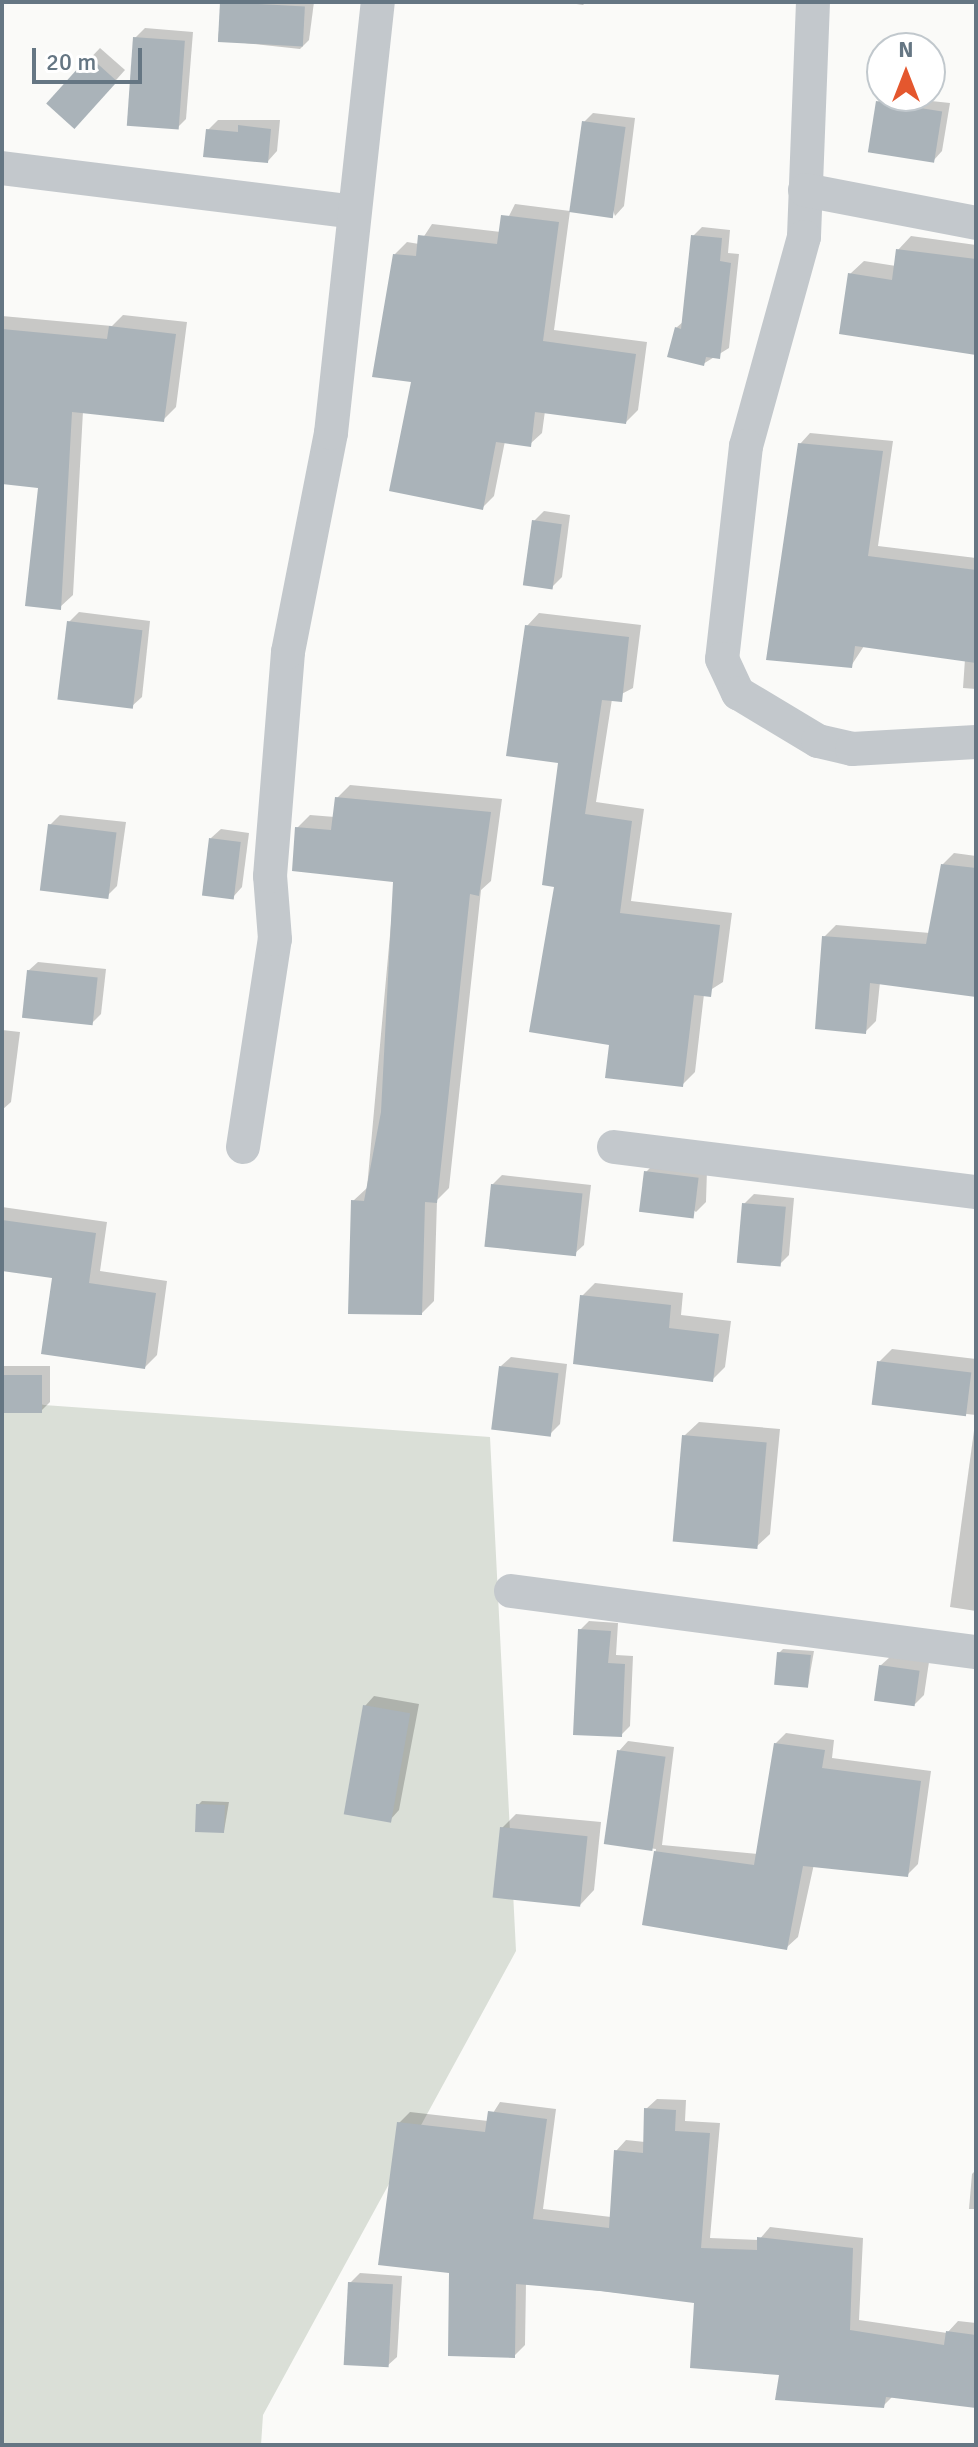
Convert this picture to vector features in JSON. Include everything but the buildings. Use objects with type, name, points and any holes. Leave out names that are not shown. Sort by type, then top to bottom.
[{"type":"street","points":[[243,1147],[275,939],[270,876],[288,652],[331,433],[378,2]]},
{"type":"street","points":[[813,2],[805,190],[787,319],[746,446],[722,659],[738,693],[818,741],[852,749],[976,742]]},
{"type":"street","points":[[2,168],[354,212]]},
{"type":"street","points":[[805,190],[976,223]]},
{"type":"street","points":[[614,1147],[976,1192]]},
{"type":"street","points":[[511,1591],[976,1652]]},
{"type":"shaded area","points":[[2,1393],[44,1405],[490,1437],[516,1951],[263,2415],[261,2445],[2,2445]]}]
